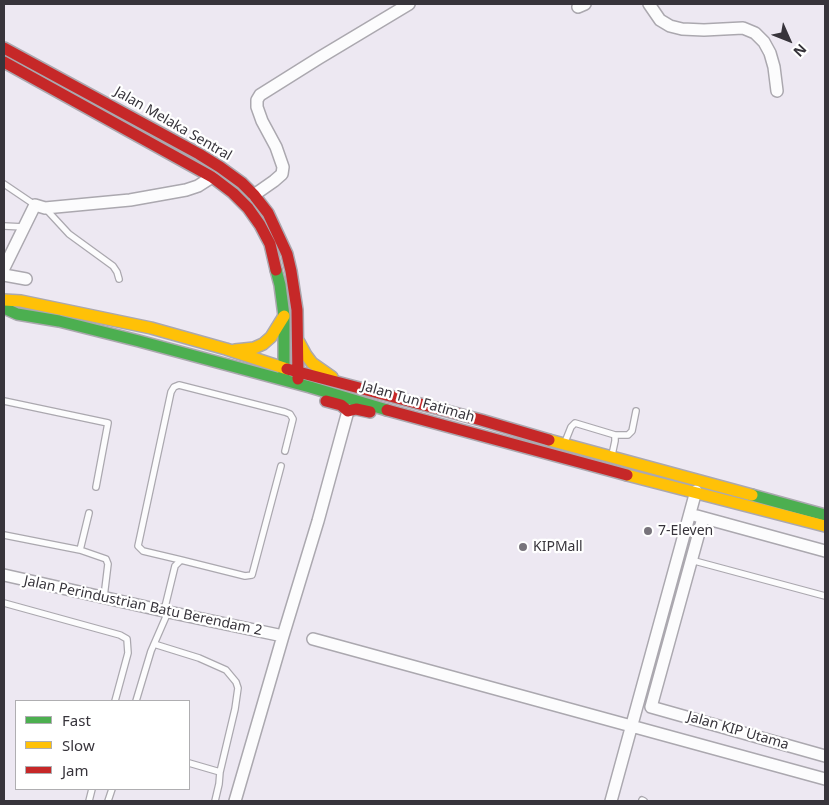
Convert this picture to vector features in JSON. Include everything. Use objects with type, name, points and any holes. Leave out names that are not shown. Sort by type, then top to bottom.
[{"type":"main road","name":"Jalan Melaka Sentral","points":[[4,48],[199,154],[242,183],[254,195],[268,213],[287,254],[292,271],[297,310],[298,377]]},
{"type":"main road","name":"Jalan Melaka Sentral","points":[[4,62],[212,176],[234,193],[248,208],[264,231],[276,264],[284,316],[285,374]]},
{"type":"main road","name":"Jalan Tun Fatimah","points":[[4,300],[21,301],[150,328],[226,349],[285,374]]},
{"type":"main road","name":"Jalan Tun Fatimah","points":[[4,308],[17,314],[139,341],[236,368],[349,385],[825,515]]},
{"type":"main road","points":[[226,349],[242,350],[254,348],[262,344],[271,337],[284,316]]},
{"type":"main road","points":[[297,338],[312,363],[349,385]]},
{"type":"main road","points":[[236,368],[268,386],[337,404],[348,411],[356,409],[380,412],[384,409]]},
{"type":"main road","name":"Jalan Tun Fatimah","points":[[298,377],[384,409],[825,526]]},
{"type":"street","points":[[254,195],[282,174],[283,167],[276,147],[257,107],[257,100],[260,95],[409,4]]},
{"type":"street","points":[[649,4],[660,20],[670,26],[682,29],[704,30],[743,28],[755,33],[764,42],[770,53],[777,92]]},
{"type":"street","points":[[4,268],[24,227],[40,206],[130,200],[186,190],[198,186],[212,176]]},
{"type":"street","points":[[4,275],[26,279]]},
{"type":"street","points":[[235,801],[318,521],[348,411]]},
{"type":"street","points":[[611,801],[696,491]]},
{"type":"street","points":[[690,514],[825,552]]},
{"type":"street","points":[[691,560],[703,518]]},
{"type":"street","name":"Jalan KIP Utama","points":[[691,560],[651,707],[825,756]]},
{"type":"street","name":"Jalan Perindustrian Batu Berendam 2","points":[[4,574],[166,612],[283,636]]},
{"type":"street","points":[[313,639],[825,779]]},
{"type":"lane","points":[[4,184],[40,206],[69,234],[113,266],[119,279]]},
{"type":"lane","points":[[4,226],[24,227]]},
{"type":"lane","points":[[281,466],[252,575],[245,576],[143,551],[138,546],[171,392],[174,387],[179,385],[290,414],[293,419],[285,450]]},
{"type":"lane","points":[[4,401],[108,423],[96,487]]},
{"type":"lane","points":[[564,444],[571,427],[575,423],[615,435],[628,435],[632,431],[636,411]]},
{"type":"lane","points":[[611,456],[615,435]]},
{"type":"lane","points":[[80,550],[89,514]]},
{"type":"lane","points":[[4,535],[80,550],[106,559],[108,564],[104,597]]},
{"type":"lane","points":[[136,700],[151,651],[166,612],[175,566],[181,560]]},
{"type":"lane","points":[[691,560],[825,596]]},
{"type":"lane","points":[[4,603],[127,639],[128,653],[115,700]]},
{"type":"lane","points":[[154,644],[199,658],[226,670],[236,682],[238,688],[235,709],[214,801]]},
{"type":"lane","points":[[190,764],[220,772]]},
{"type":"traffic: fast","points":[[276,270],[284,316],[284,378]]},
{"type":"traffic: fast","points":[[4,308],[17,314],[59,321],[139,341],[310,387],[387,410]]},
{"type":"traffic: fast","points":[[752,495],[825,515]]},
{"type":"traffic: slow","points":[[4,300],[21,301],[151,328],[226,349],[287,369]]},
{"type":"traffic: slow","points":[[235,350],[254,348],[263,344],[271,337],[284,316]]},
{"type":"traffic: slow","points":[[299,342],[312,363],[332,377]]},
{"type":"traffic: slow","points":[[549,440],[752,495]]},
{"type":"traffic: slow","points":[[627,475],[825,526]]},
{"type":"traffic: jam","points":[[4,48],[199,154],[242,183],[254,195],[268,213],[287,254],[297,310],[298,379]]},
{"type":"traffic: jam","points":[[4,62],[212,177],[233,193],[248,208],[260,225],[270,244],[276,270]]},
{"type":"traffic: jam","points":[[287,369],[481,420],[549,440]]},
{"type":"traffic: jam","points":[[326,401],[341,405],[348,411],[356,409],[370,412]]},
{"type":"traffic: jam","points":[[387,410],[627,475]]},
{"type":"place","name":"7-Eleven","points":[[648,531]]},
{"type":"place","name":"KIPMall","points":[[523,547]]}]
